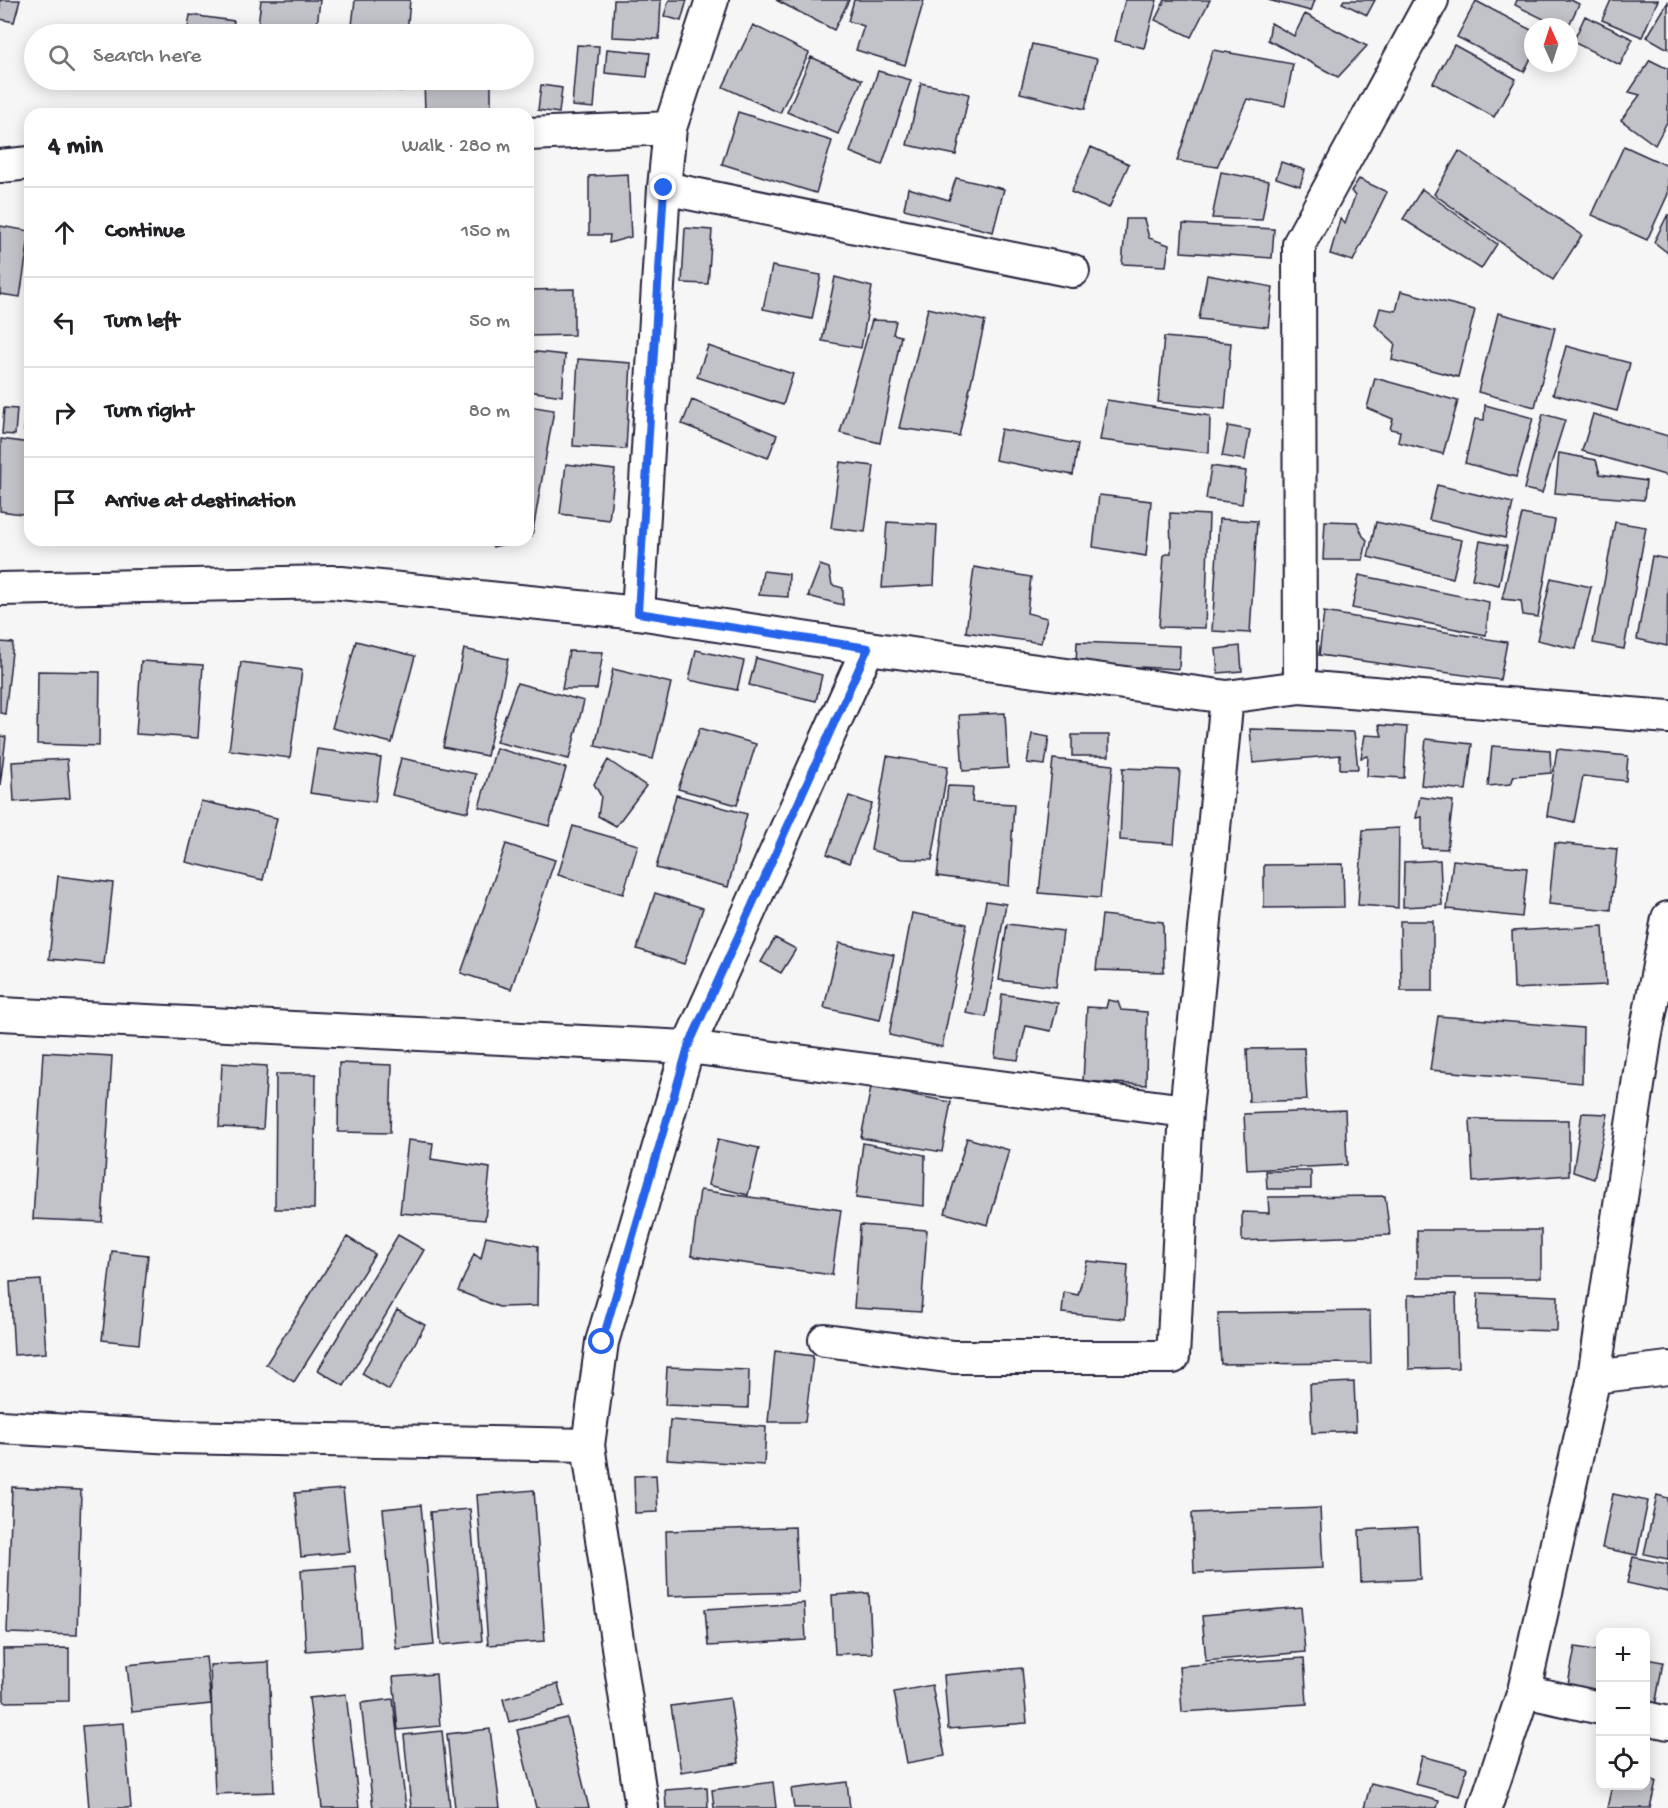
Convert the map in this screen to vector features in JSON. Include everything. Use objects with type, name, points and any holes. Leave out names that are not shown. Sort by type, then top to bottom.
[{"type":"street","points":[[638,613],[664,188],[670,128],[712,0]]},
{"type":"street","points":[[1300,687],[1299,244],[1432,0]]},
{"type":"street","points":[[534,134],[670,128]]},
{"type":"street","points":[[0,166],[24,164]]},
{"type":"street","points":[[664,188],[1073,271]]},
{"type":"street","points":[[0,589],[331,582],[638,613],[868,648],[1227,697],[1300,687],[1668,717]]},
{"type":"street","points":[[642,1808],[588,1445],[602,1342],[688,1047],[868,648]]},
{"type":"street","points":[[825,1340],[954,1357],[1173,1357],[1186,1111],[1227,697]]},
{"type":"street","points":[[1485,1808],[1524,1691],[1594,1377],[1645,1039],[1668,918]]},
{"type":"street","points":[[0,1014],[688,1047],[1186,1111]]},
{"type":"street","points":[[1594,1377],[1668,1368]]},
{"type":"street","points":[[0,1427],[174,1437],[588,1445]]},
{"type":"street","points":[[1524,1691],[1596,1707]]},
{"type":"street","points":[[1650,1719],[1668,1723]]},
{"type":"building","points":[[0,0],[20,0],[14,22],[0,19]]},
{"type":"building","points":[[261,0],[320,0],[317,24],[258,24]]},
{"type":"building","points":[[355,0],[410,0],[408,24],[352,24]]},
{"type":"building","points":[[614,0],[661,0],[659,39],[612,37]]},
{"type":"building","points":[[669,0],[687,0],[681,21],[664,16]]},
{"type":"building","points":[[776,0],[849,0],[834,30]]},
{"type":"building","points":[[854,0],[924,0],[905,65],[856,50],[864,26],[848,21]]},
{"type":"building","points":[[1125,0],[1157,0],[1144,48],[1115,41]]},
{"type":"building","points":[[1165,0],[1210,0],[1191,37],[1155,20]]},
{"type":"building","points":[[1268,0],[1315,0],[1311,11]]},
{"type":"building","points":[[1344,0],[1375,0],[1367,15],[1342,3]]},
{"type":"building","points":[[1517,0],[1571,0],[1579,4],[1572,18],[1542,18],[1515,5]]},
{"type":"building","points":[[1611,0],[1658,0],[1642,37],[1602,20]]},
{"type":"building","points":[[1476,1],[1524,26],[1524,72],[1457,37]]},
{"type":"building","points":[[1668,2],[1668,49],[1647,37]]},
{"type":"building","points":[[1305,14],[1367,46],[1338,77],[1268,40],[1271,23],[1294,36]]},
{"type":"building","points":[[190,15],[234,21],[234,24],[189,24]]},
{"type":"building","points":[[1585,16],[1633,39],[1620,65],[1578,44],[1578,31]]},
{"type":"building","points":[[753,25],[809,53],[780,113],[723,87]]},
{"type":"building","points":[[1032,44],[1097,59],[1085,109],[1020,93]]},
{"type":"building","points":[[577,45],[599,46],[594,108],[572,106]]},
{"type":"building","points":[[1454,45],[1516,79],[1494,117],[1433,83]]},
{"type":"building","points":[[607,49],[650,53],[647,77],[605,73]]},
{"type":"building","points":[[1213,50],[1293,64],[1285,106],[1247,99],[1217,167],[1177,161]]},
{"type":"building","points":[[811,57],[862,80],[838,134],[787,112]]},
{"type":"building","points":[[1650,60],[1668,69],[1668,120],[1655,145],[1621,120],[1640,95],[1629,92]]},
{"type":"building","points":[[878,71],[911,80],[882,165],[850,152]]},
{"type":"building","points":[[921,83],[969,94],[956,155],[907,145]]},
{"type":"building","points":[[541,85],[562,88],[559,113],[538,110]]},
{"type":"building","points":[[424,90],[491,90],[491,108],[425,108]]},
{"type":"building","points":[[738,112],[832,141],[816,193],[722,164]]},
{"type":"building","points":[[1624,146],[1668,166],[1668,194],[1647,240],[1592,215]]},
{"type":"building","points":[[1091,147],[1129,164],[1109,208],[1071,192]]},
{"type":"building","points":[[1459,151],[1582,235],[1553,280],[1434,194]]},
{"type":"building","points":[[1281,162],[1305,170],[1300,186],[1276,178]]},
{"type":"building","points":[[1221,172],[1269,181],[1262,220],[1212,218]]},
{"type":"building","points":[[628,174],[631,237],[609,243],[610,235],[589,235],[589,176]]},
{"type":"building","points":[[956,178],[1004,189],[993,232],[904,209],[908,188],[949,200]]},
{"type":"building","points":[[1359,179],[1387,192],[1353,261],[1330,254],[1340,219],[1345,224],[1355,196],[1351,191]]},
{"type":"building","points":[[1422,189],[1497,244],[1481,269],[1403,219]]},
{"type":"building","points":[[1668,214],[1668,253],[1654,242]]},
{"type":"building","points":[[1126,219],[1144,219],[1149,238],[1169,245],[1166,266],[1122,264]]},
{"type":"building","points":[[1183,224],[1274,229],[1272,258],[1181,252]]},
{"type":"building","points":[[0,226],[24,230],[24,271],[20,297],[0,294]]},
{"type":"building","points":[[685,228],[712,230],[708,284],[682,283]]},
{"type":"building","points":[[772,266],[821,275],[812,319],[763,309]]},
{"type":"building","points":[[1207,275],[1273,287],[1268,327],[1199,319]]},
{"type":"building","points":[[835,277],[872,287],[861,348],[822,341]]},
{"type":"building","points":[[574,289],[574,335],[534,336],[534,290]]},
{"type":"building","points":[[1401,291],[1475,310],[1458,377],[1392,360],[1395,343],[1375,325],[1380,308],[1396,311]]},
{"type":"building","points":[[928,308],[985,321],[959,436],[899,428]]},
{"type":"building","points":[[1498,313],[1555,328],[1535,407],[1478,392]]},
{"type":"building","points":[[872,320],[896,321],[893,334],[901,336],[880,443],[840,433]]},
{"type":"building","points":[[1164,337],[1231,343],[1225,409],[1158,402]]},
{"type":"building","points":[[708,346],[793,374],[783,405],[697,377]]},
{"type":"building","points":[[1566,346],[1630,363],[1617,411],[1553,394]]},
{"type":"building","points":[[534,352],[565,355],[562,396],[534,392]]},
{"type":"building","points":[[578,359],[631,363],[626,449],[573,446]]},
{"type":"building","points":[[1375,378],[1458,401],[1443,454],[1398,442],[1400,431],[1390,429],[1393,419],[1367,408]]},
{"type":"building","points":[[692,400],[777,435],[768,458],[682,424]]},
{"type":"building","points":[[1107,400],[1210,416],[1209,453],[1100,440]]},
{"type":"building","points":[[1485,405],[1533,418],[1516,477],[1465,463],[1475,419],[1484,420]]},
{"type":"building","points":[[534,407],[554,410],[534,525]]},
{"type":"building","points":[[4,408],[17,409],[15,435],[2,434]]},
{"type":"building","points":[[1543,414],[1565,420],[1542,493],[1524,489]]},
{"type":"building","points":[[1593,414],[1668,436],[1668,476],[1582,451]]},
{"type":"building","points":[[1228,426],[1250,430],[1245,460],[1222,456]]},
{"type":"building","points":[[1001,429],[1078,444],[1073,475],[995,460]]},
{"type":"building","points":[[1,439],[24,442],[24,514],[0,511]]},
{"type":"building","points":[[1559,453],[1596,460],[1600,474],[1646,481],[1644,500],[1555,493]]},
{"type":"building","points":[[840,462],[874,466],[865,532],[831,528]]},
{"type":"building","points":[[566,464],[615,470],[609,520],[560,514]]},
{"type":"building","points":[[1211,466],[1246,471],[1242,504],[1206,499]]},
{"type":"building","points":[[1437,485],[1513,503],[1505,538],[1429,520]]},
{"type":"building","points":[[1099,495],[1151,501],[1146,556],[1093,547]]},
{"type":"building","points":[[1170,513],[1209,515],[1205,628],[1159,627],[1164,555],[1171,553]]},
{"type":"building","points":[[1522,514],[1555,520],[1538,617],[1523,615],[1521,601],[1502,599]]},
{"type":"building","points":[[1219,519],[1257,521],[1250,633],[1212,631]]},
{"type":"building","points":[[1325,521],[1357,522],[1367,540],[1363,560],[1323,560]]},
{"type":"building","points":[[887,522],[937,525],[934,585],[882,588]]},
{"type":"building","points":[[1376,522],[1462,540],[1453,578],[1368,557]]},
{"type":"building","points":[[1615,522],[1646,527],[1624,649],[1593,643]]},
{"type":"building","points":[[1480,541],[1507,546],[1499,585],[1472,579]]},
{"type":"building","points":[[1652,556],[1668,559],[1667,646],[1637,639]]},
{"type":"building","points":[[820,565],[829,568],[832,585],[843,588],[843,605],[808,596]]},
{"type":"building","points":[[974,567],[1031,577],[1027,613],[1047,618],[1041,643],[966,632]]},
{"type":"building","points":[[763,571],[789,574],[788,597],[759,595]]},
{"type":"building","points":[[1359,575],[1489,602],[1486,635],[1352,608]]},
{"type":"building","points":[[1551,578],[1591,587],[1576,649],[1537,640]]},
{"type":"building","points":[[1324,612],[1507,642],[1500,680],[1319,655]]},
{"type":"building","points":[[356,641],[415,656],[392,743],[332,728]]},
{"type":"building","points":[[0,642],[13,643],[5,714],[0,713]]},
{"type":"building","points":[[1077,642],[1180,646],[1179,669],[1076,664]]},
{"type":"building","points":[[1240,646],[1242,671],[1218,673],[1216,649]]},
{"type":"building","points":[[464,649],[508,659],[487,756],[443,747]]},
{"type":"building","points":[[696,650],[744,661],[737,690],[689,680]]},
{"type":"building","points":[[569,651],[603,652],[597,689],[562,689]]},
{"type":"building","points":[[756,658],[822,675],[816,701],[749,685]]},
{"type":"building","points":[[141,661],[203,665],[198,738],[136,734]]},
{"type":"building","points":[[241,662],[302,670],[290,758],[229,750]]},
{"type":"building","points":[[613,669],[671,683],[653,759],[595,746]]},
{"type":"building","points":[[38,671],[100,672],[99,746],[37,744]]},
{"type":"building","points":[[517,683],[584,701],[569,759],[496,742]]},
{"type":"building","points":[[1005,713],[1008,768],[963,771],[959,715]]},
{"type":"building","points":[[1379,725],[1407,727],[1404,778],[1367,776],[1368,756],[1361,758],[1365,735],[1382,736]]},
{"type":"building","points":[[700,728],[756,744],[737,805],[678,789]]},
{"type":"building","points":[[1250,729],[1354,732],[1358,769],[1340,769],[1340,755],[1253,763]]},
{"type":"building","points":[[1032,734],[1049,737],[1045,765],[1027,763]]},
{"type":"building","points":[[1072,735],[1109,735],[1109,756],[1072,756]]},
{"type":"building","points":[[0,736],[6,737],[0,786]]},
{"type":"building","points":[[1426,739],[1472,744],[1466,790],[1421,785]]},
{"type":"building","points":[[1492,746],[1550,750],[1551,773],[1514,776],[1511,784],[1488,786]]},
{"type":"building","points":[[496,748],[566,768],[549,826],[479,807]]},
{"type":"building","points":[[317,749],[381,758],[375,802],[310,793]]},
{"type":"building","points":[[1557,749],[1628,756],[1626,781],[1583,776],[1574,822],[1547,816]]},
{"type":"building","points":[[887,756],[948,766],[932,860],[902,859],[871,850]]},
{"type":"building","points":[[401,758],[476,774],[468,812],[392,795]]},
{"type":"building","points":[[67,759],[70,798],[14,802],[12,762]]},
{"type":"building","points":[[1053,759],[1113,765],[1100,898],[1039,893]]},
{"type":"building","points":[[608,760],[646,786],[616,826],[598,816],[601,796],[594,784]]},
{"type":"building","points":[[1123,768],[1180,770],[1174,844],[1120,840]]},
{"type":"building","points":[[948,786],[973,787],[972,802],[1014,804],[1009,886],[937,876]]},
{"type":"building","points":[[676,795],[747,814],[728,887],[656,868]]},
{"type":"building","points":[[849,796],[872,804],[849,863],[827,854]]},
{"type":"building","points":[[1420,797],[1453,801],[1447,849],[1422,848],[1422,817],[1416,818]]},
{"type":"building","points":[[201,801],[277,818],[263,880],[186,862]]},
{"type":"building","points":[[573,826],[638,845],[623,894],[558,875]]},
{"type":"building","points":[[1399,828],[1398,908],[1358,905],[1363,830]]},
{"type":"building","points":[[1555,843],[1617,849],[1611,910],[1549,904]]},
{"type":"building","points":[[506,844],[555,860],[511,989],[461,973]]},
{"type":"building","points":[[1440,860],[1442,905],[1403,907],[1404,862]]},
{"type":"building","points":[[1453,860],[1527,868],[1522,917],[1447,909]]},
{"type":"building","points":[[1343,864],[1344,907],[1264,908],[1264,865]]},
{"type":"building","points":[[58,876],[113,883],[104,964],[49,959]]},
{"type":"building","points":[[655,893],[703,908],[684,964],[637,949]]},
{"type":"building","points":[[986,901],[1006,904],[986,1017],[966,1013]]},
{"type":"building","points":[[912,913],[967,924],[942,1047],[889,1035]]},
{"type":"building","points":[[1102,915],[1163,922],[1164,972],[1096,970]]},
{"type":"building","points":[[1400,921],[1433,921],[1433,991],[1401,991]]},
{"type":"building","points":[[1007,924],[1063,931],[1056,987],[999,980]]},
{"type":"building","points":[[1603,926],[1606,985],[1514,989],[1512,931]]},
{"type":"building","points":[[775,938],[796,949],[781,973],[761,962]]},
{"type":"building","points":[[839,943],[894,955],[880,1020],[824,1008]]},
{"type":"building","points":[[1002,994],[1058,1003],[1051,1031],[1026,1026],[1018,1060],[995,1057]]},
{"type":"building","points":[[1108,1000],[1118,1002],[1121,1010],[1147,1012],[1146,1085],[1083,1081],[1087,1007],[1106,1008]]},
{"type":"building","points":[[1438,1016],[1583,1028],[1582,1083],[1430,1070]]},
{"type":"building","points":[[1304,1048],[1307,1100],[1249,1102],[1247,1049]]},
{"type":"building","points":[[43,1052],[112,1056],[102,1222],[33,1219]]},
{"type":"building","points":[[222,1063],[267,1066],[263,1129],[219,1127]]},
{"type":"building","points":[[339,1063],[392,1065],[390,1133],[338,1132]]},
{"type":"building","points":[[276,1074],[316,1074],[314,1209],[275,1209]]},
{"type":"building","points":[[871,1087],[951,1102],[942,1152],[861,1138]]},
{"type":"building","points":[[1345,1110],[1347,1165],[1247,1170],[1244,1114]]},
{"type":"building","points":[[1582,1113],[1608,1114],[1594,1179],[1573,1172]]},
{"type":"building","points":[[1470,1119],[1569,1120],[1569,1175],[1473,1182]]},
{"type":"building","points":[[967,1138],[1009,1150],[988,1225],[945,1213]]},
{"type":"building","points":[[718,1139],[759,1148],[748,1195],[708,1185]]},
{"type":"building","points":[[408,1140],[433,1143],[431,1159],[490,1168],[485,1220],[400,1213]]},
{"type":"building","points":[[863,1143],[925,1155],[924,1206],[856,1198]]},
{"type":"building","points":[[1266,1171],[1311,1171],[1311,1189],[1267,1189]]},
{"type":"building","points":[[700,1190],[841,1210],[832,1275],[691,1256]]},
{"type":"building","points":[[1385,1196],[1390,1235],[1242,1241],[1242,1212],[1269,1213],[1268,1197]]},
{"type":"building","points":[[860,1225],[927,1230],[921,1312],[854,1308]]},
{"type":"building","points":[[1417,1230],[1541,1230],[1541,1278],[1417,1278]]},
{"type":"building","points":[[398,1235],[424,1250],[344,1386],[318,1370]]},
{"type":"building","points":[[486,1236],[538,1246],[537,1306],[499,1307],[458,1291],[474,1254],[481,1259]]},
{"type":"building","points":[[347,1237],[375,1254],[294,1382],[266,1364]]},
{"type":"building","points":[[112,1251],[148,1255],[139,1344],[102,1340]]},
{"type":"building","points":[[1087,1261],[1128,1265],[1125,1319],[1062,1313],[1064,1292],[1078,1295]]},
{"type":"building","points":[[41,1280],[46,1353],[14,1355],[10,1282]]},
{"type":"building","points":[[1478,1293],[1558,1296],[1557,1331],[1477,1329]]},
{"type":"building","points":[[1456,1294],[1458,1368],[1409,1369],[1408,1295]]},
{"type":"building","points":[[397,1310],[425,1325],[389,1390],[362,1374]]},
{"type":"building","points":[[1370,1311],[1371,1363],[1221,1364],[1218,1313]]},
{"type":"building","points":[[775,1351],[813,1356],[805,1422],[768,1422]]},
{"type":"building","points":[[667,1367],[749,1370],[748,1408],[665,1405]]},
{"type":"building","points":[[1354,1382],[1356,1431],[1312,1433],[1310,1384]]},
{"type":"building","points":[[670,1420],[766,1427],[764,1465],[667,1459]]},
{"type":"building","points":[[656,1475],[658,1512],[635,1513],[634,1476]]},
{"type":"building","points":[[12,1487],[81,1490],[77,1635],[7,1633]]},
{"type":"building","points":[[343,1489],[350,1552],[301,1557],[295,1493]]},
{"type":"building","points":[[534,1490],[545,1641],[488,1645],[477,1495]]},
{"type":"building","points":[[1613,1494],[1648,1501],[1637,1555],[1602,1548]]},
{"type":"building","points":[[1657,1495],[1668,1498],[1668,1559],[1644,1554]]},
{"type":"building","points":[[421,1505],[434,1645],[396,1649],[383,1509]]},
{"type":"building","points":[[1320,1508],[1323,1568],[1194,1573],[1192,1513]]},
{"type":"building","points":[[470,1509],[482,1641],[441,1645],[430,1512]]},
{"type":"building","points":[[795,1527],[798,1592],[668,1596],[666,1531]]},
{"type":"building","points":[[1418,1527],[1420,1579],[1361,1582],[1359,1530]]},
{"type":"building","points":[[1633,1557],[1668,1564],[1668,1592],[1627,1583]]},
{"type":"building","points":[[355,1566],[361,1647],[306,1651],[301,1570]]},
{"type":"building","points":[[869,1593],[872,1653],[835,1654],[832,1595]]},
{"type":"building","points":[[804,1603],[806,1640],[708,1646],[705,1609]]},
{"type":"building","points":[[1301,1607],[1305,1652],[1206,1661],[1202,1616]]},
{"type":"building","points":[[1575,1647],[1596,1650],[1596,1695],[1567,1690]]},
{"type":"building","points":[[69,1648],[69,1701],[4,1702],[3,1649]]},
{"type":"building","points":[[206,1657],[211,1704],[132,1712],[127,1665]]},
{"type":"building","points":[[1304,1658],[1307,1704],[1182,1712],[1179,1666]]},
{"type":"building","points":[[1650,1660],[1663,1662],[1655,1706],[1650,1705]]},
{"type":"building","points":[[269,1662],[274,1792],[215,1794],[210,1665]]},
{"type":"building","points":[[1022,1668],[1027,1723],[948,1729],[944,1675]]},
{"type":"building","points":[[436,1674],[440,1726],[398,1730],[393,1677]]},
{"type":"building","points":[[558,1684],[564,1707],[509,1722],[503,1699]]},
{"type":"building","points":[[932,1685],[945,1756],[907,1763],[894,1692]]},
{"type":"building","points":[[346,1694],[359,1808],[322,1808],[309,1698]]},
{"type":"building","points":[[730,1698],[739,1763],[681,1772],[671,1706]]},
{"type":"building","points":[[393,1699],[406,1808],[373,1808],[361,1703]]},
{"type":"building","points":[[567,1718],[589,1808],[536,1808],[517,1730]]},
{"type":"building","points":[[124,1723],[131,1808],[89,1808],[82,1726]]},
{"type":"building","points":[[490,1729],[500,1808],[455,1808],[447,1734]]},
{"type":"building","points":[[442,1731],[450,1808],[411,1808],[404,1735]]},
{"type":"building","points":[[1422,1756],[1467,1768],[1459,1796],[1415,1784]]},
{"type":"building","points":[[1650,1779],[1656,1781],[1650,1808],[1607,1808],[1611,1790],[1650,1790]]},
{"type":"building","points":[[773,1782],[776,1808],[714,1808],[712,1790]]},
{"type":"building","points":[[847,1782],[850,1808],[794,1808],[791,1789]]},
{"type":"building","points":[[1371,1783],[1439,1801],[1437,1808],[1364,1808]]},
{"type":"building","points":[[707,1787],[708,1808],[666,1808],[665,1790]]},
{"type":"route","points":[[602,1342],[688,1047],[868,648],[638,613],[664,188]]}]
